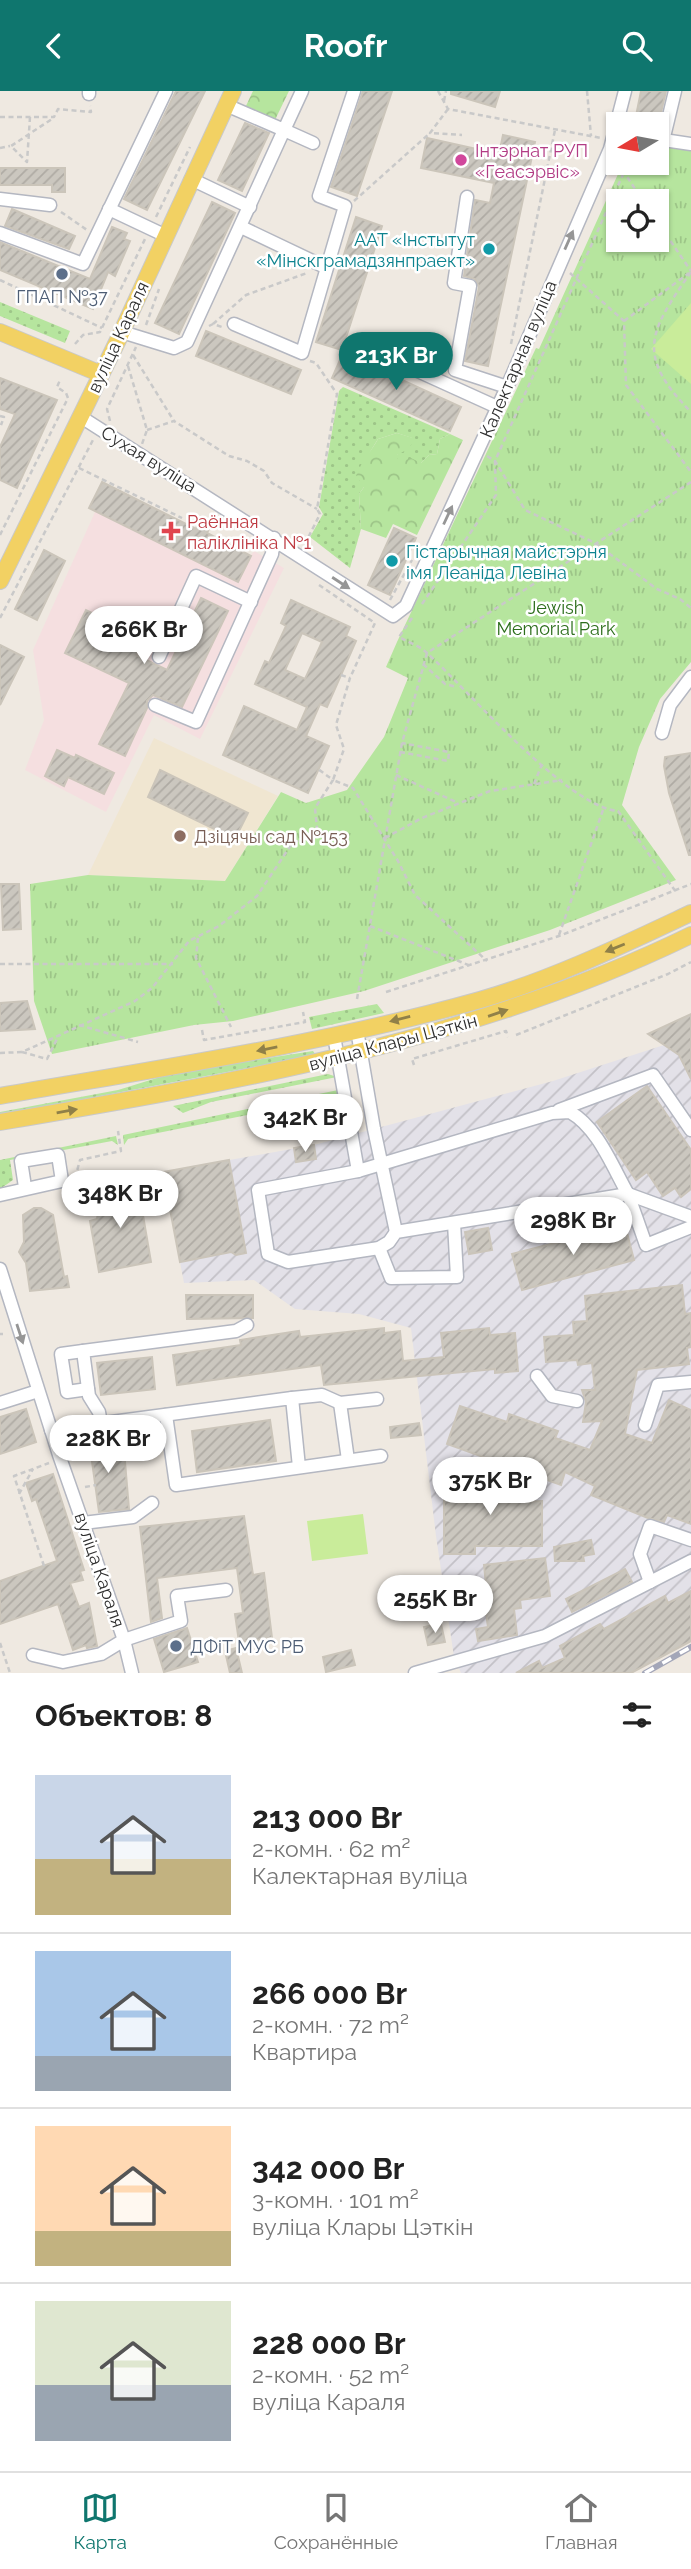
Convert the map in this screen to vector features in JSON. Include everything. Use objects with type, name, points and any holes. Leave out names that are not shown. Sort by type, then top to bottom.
[{"type":"main road","name":"вуліца Караля","points":[[2,572],[81,417],[230,98]]},
{"type":"main road","points":[[0,332],[101,374]]},
{"type":"main road","name":"вуліца Клары Цэткін","points":[[0,1096],[334,1036],[482,999],[612,949],[691,913]]},
{"type":"main road","name":"вуліца Клары Цэткін","points":[[0,1122],[164,1094],[362,1053],[532,1001],[691,935]]},
{"type":"street","points":[[0,233],[83,264],[166,91]]},
{"type":"street","points":[[121,332],[174,348],[187,342],[302,91]]},
{"type":"street","points":[[230,326],[302,353],[345,206],[319,196],[354,91]]},
{"type":"street","name":"Калектарная вуліца","points":[[618,112],[625,91]]},
{"type":"street","points":[[669,112],[675,91]]},
{"type":"street","points":[[230,98],[284,130],[313,143]]},
{"type":"street","points":[[669,141],[691,144]]},
{"type":"street","name":"Калектарная вуліца","points":[[393,616],[406,606],[507,387],[606,144]]},
{"type":"street","points":[[191,180],[250,207]]},
{"type":"street","points":[[467,197],[454,283],[470,286],[455,370],[507,387]]},
{"type":"street","points":[[0,199],[50,205]]},
{"type":"street","points":[[109,209],[164,235]]},
{"type":"street","points":[[241,227],[325,267]]},
{"type":"street","points":[[356,343],[497,407]]},
{"type":"street","name":"Сухая вуліца","points":[[81,417],[393,616]]},
{"type":"street","points":[[155,705],[196,722],[272,555],[274,538]]},
{"type":"street","points":[[159,657],[195,576],[251,602]]},
{"type":"street","points":[[662,733],[670,705],[691,677]]},
{"type":"street","points":[[357,1030],[396,1232]]},
{"type":"street","points":[[334,1036],[358,1171]]},
{"type":"street","points":[[691,1130],[653,1075],[552,1113],[382,1165],[258,1190],[268,1254],[288,1262],[379,1248],[396,1232],[628,1193],[691,1216]]},
{"type":"street","points":[[552,1113],[569,1112],[583,1119],[628,1193],[646,1245],[691,1227]]},
{"type":"street","points":[[0,1195],[25,1187]]},
{"type":"street","points":[[379,1248],[391,1278],[457,1277],[454,1223]]},
{"type":"street","name":"вуліца Караля","points":[[0,1269],[51,1430],[124,1640],[132,1673]]},
{"type":"street","points":[[88,1389],[67,1392],[61,1354],[236,1331],[247,1325]]},
{"type":"street","points":[[83,1351],[88,1389],[102,1423]]},
{"type":"street","points":[[537,1376],[552,1396],[577,1401]]},
{"type":"street","points":[[645,1425],[658,1385],[691,1381]]},
{"type":"street","points":[[0,1403],[38,1391]]},
{"type":"street","points":[[51,1430],[322,1395],[340,1403],[377,1399]]},
{"type":"street","points":[[292,1398],[299,1467]]},
{"type":"street","points":[[340,1403],[348,1461]]},
{"type":"street","points":[[166,1415],[176,1485],[381,1456]]},
{"type":"street","points":[[83,1523],[133,1517],[152,1503]]},
{"type":"street","points":[[650,1583],[640,1554],[650,1526],[691,1540]]},
{"type":"street","points":[[419,1673],[545,1636],[691,1561]]},
{"type":"street","points":[[33,1655],[63,1663],[101,1654],[124,1640],[181,1621],[177,1596],[226,1590]]},
{"type":"path","points":[[438,91],[448,109],[591,137],[601,138],[606,134]]},
{"type":"path","points":[[443,101],[446,91]]},
{"type":"path","points":[[587,91],[591,137]]},
{"type":"path","points":[[0,148],[11,146],[54,117],[58,109],[91,112],[89,92]]},
{"type":"path","points":[[345,206],[361,197],[430,133],[448,109]]},
{"type":"path","points":[[0,117],[54,117]]},
{"type":"path","points":[[11,146],[27,162],[30,117]]},
{"type":"path","points":[[510,349],[555,129]]},
{"type":"path","points":[[430,133],[463,135]]},
{"type":"path","points":[[625,175],[635,189]]},
{"type":"path","points":[[421,604],[496,495],[495,461],[625,175]]},
{"type":"path","points":[[50,205],[96,236]]},
{"type":"path","points":[[669,239],[691,272]]},
{"type":"path","points":[[559,264],[624,321],[626,385],[691,473]]},
{"type":"path","points":[[194,328],[201,331],[213,324],[246,295],[325,267]]},
{"type":"path","points":[[624,321],[691,272]]},
{"type":"path","points":[[691,272],[657,323],[652,350],[667,388],[691,412]]},
{"type":"path","points":[[0,280],[102,328]]},
{"type":"path","points":[[213,324],[230,326]]},
{"type":"path","points":[[120,428],[109,421],[107,409],[135,349]]},
{"type":"path","points":[[133,354],[174,421],[229,456],[247,461],[264,471],[272,483],[317,509],[320,514],[307,545]]},
{"type":"path","points":[[303,358],[316,363],[337,394],[317,509]]},
{"type":"path","points":[[128,365],[147,430],[142,444]]},
{"type":"path","points":[[0,535],[68,398],[66,393],[57,387],[60,380]]},
{"type":"path","points":[[0,416],[4,417],[1,425]]},
{"type":"path","points":[[147,430],[174,421]]},
{"type":"path","points":[[0,618],[95,437]]},
{"type":"path","points":[[478,450],[495,461],[525,510],[594,543],[657,589],[680,599],[691,608]]},
{"type":"path","points":[[79,468],[182,518]]},
{"type":"path","points":[[357,999],[402,743],[427,653],[691,482]]},
{"type":"path","points":[[380,595],[390,601],[413,558]]},
{"type":"path","points":[[22,1052],[61,1032],[135,1001],[152,988],[189,940],[219,926],[257,896],[291,845],[317,829],[315,808],[333,780],[344,749],[336,726],[350,678],[375,623],[318,585]]},
{"type":"path","points":[[414,615],[399,637],[427,653],[460,688],[562,780],[603,810],[618,811],[676,892]]},
{"type":"path","points":[[423,664],[445,684],[460,688]]},
{"type":"path","points":[[341,675],[350,678]]},
{"type":"path","points":[[400,753],[447,761],[449,752],[402,743]]},
{"type":"path","points":[[440,759],[442,750]]},
{"type":"path","points":[[534,784],[542,763]]},
{"type":"path","points":[[318,769],[333,780],[353,788],[385,838],[415,895],[487,961]]},
{"type":"path","points":[[396,775],[456,803]]},
{"type":"path","points":[[385,838],[456,803],[489,791],[562,780]]},
{"type":"path","points":[[559,936],[603,810]]},
{"type":"path","points":[[386,992],[559,936],[691,884]]},
{"type":"path","points":[[368,925],[471,966]]},
{"type":"path","points":[[198,936],[196,958],[231,1027]]},
{"type":"path","points":[[516,1035],[668,974],[691,962]]},
{"type":"path","points":[[0,964],[173,964]]},
{"type":"path","points":[[202,1030],[204,1040],[222,1038],[304,1023],[303,1013]]},
{"type":"path","points":[[79,1025],[138,1042]]},
{"type":"path","points":[[414,1065],[412,1059],[506,1031],[508,1037]]},
{"type":"path","points":[[0,1053],[22,1052],[47,1059],[61,1032]]},
{"type":"path","points":[[118,1131],[121,1151]]},
{"type":"path","points":[[44,1566],[14,1476],[49,1463]]},
{"type":"path","points":[[19,1493],[33,1469]]},
{"type":"path","points":[[81,1488],[96,1485]]},
{"type":"path","points":[[0,1643],[10,1673]]},
{"type":"shaded area","points":[[102,482],[195,528],[201,517],[212,522],[207,534],[251,555],[254,551],[284,568],[200,739],[154,715],[106,812],[25,770],[44,720],[33,650],[95,512],[89,508]]},
{"type":"shaded area","name":"Дзіцячы сад №153","points":[[154,738],[278,796],[225,881],[88,875]]},
{"type":"shaded area","points":[[691,1014],[691,1641],[631,1673],[461,1673],[454,1657],[436,1536],[411,1328],[359,1314],[295,1309],[254,1280],[184,1283],[163,1172],[314,1145],[553,1081],[664,1045],[648,1034]]},
{"type":"green space","points":[[253,91],[289,91],[274,122],[245,108]]},
{"type":"green space","name":"Jewish Memorial Park","points":[[669,147],[691,150],[691,662],[660,699],[639,747],[622,805],[676,880],[550,930],[364,991],[233,1021],[194,1025],[52,1054],[34,1001],[30,884],[88,875],[225,881],[281,792],[306,803],[347,790],[384,737],[408,678],[386,667],[536,348],[539,349],[606,201],[606,252],[669,252],[669,189],[611,189],[618,175],[669,175]]},
{"type":"green space","points":[[0,302],[70,331],[65,343],[0,316]]},
{"type":"green space","points":[[691,303],[691,384],[651,349]]},
{"type":"green space","points":[[343,387],[450,434],[440,439],[437,454],[429,455],[420,464],[396,463],[397,455],[412,438],[397,433],[378,439],[370,452],[364,487],[359,494],[361,529],[350,568],[310,537],[323,514],[319,507],[339,391]]},
{"type":"green space","points":[[397,433],[413,438],[410,448],[397,455],[397,463],[411,458],[421,463],[429,455],[437,454],[440,439],[450,434],[463,440],[417,535],[393,524],[386,538],[361,529],[359,494],[364,487],[356,476],[378,439]]},
{"type":"green space","points":[[377,1004],[384,1013],[312,1029],[309,1017]]},
{"type":"green space","points":[[313,1051],[316,1055],[0,1115],[0,1112],[118,1090],[173,1073]]},
{"type":"green space","points":[[328,1074],[337,1077],[211,1102],[183,1113],[173,1106]]},
{"type":"green space","points":[[338,1090],[337,1097],[128,1139],[124,1145],[123,1135]]},
{"type":"green space","points":[[116,1136],[118,1145],[112,1141],[10,1160],[13,1180],[0,1189],[0,1160]]},
{"type":"green space","points":[[363,1514],[368,1554],[312,1561],[307,1521]]},
{"type":"building","points":[[176,91],[205,91],[147,210],[124,199]]},
{"type":"building","points":[[363,91],[392,91],[357,196],[331,187]]},
{"type":"building","points":[[451,91],[500,91],[495,107],[451,94]]},
{"type":"building","points":[[641,91],[666,91],[661,112],[637,112]]},
{"type":"building","points":[[245,123],[269,133],[242,191],[218,180]]},
{"type":"building","name":"ААТ «Інстытут «Мінскграмадзянпраект»","points":[[503,135],[535,142],[488,366],[465,361],[479,287],[475,279],[464,276],[475,200],[490,203],[494,183],[421,168],[427,138],[499,154]]},
{"type":"building","points":[[0,168],[65,168],[65,192],[52,192],[52,185],[0,185]]},
{"type":"building","points":[[212,202],[235,213],[179,334],[155,323]]},
{"type":"building","points":[[12,209],[75,236],[69,249],[5,226]]},
{"type":"building","points":[[356,217],[382,226],[342,350],[316,342]]},
{"type":"building","points":[[112,227],[127,233],[124,239],[130,241],[115,276],[108,272],[93,309],[0,270],[0,242],[90,279]]},
{"type":"building","points":[[206,331],[301,370],[291,394],[196,356]]},
{"type":"building","points":[[343,353],[461,407],[450,431],[332,378]]},
{"type":"building","points":[[0,378],[57,400],[17,488],[0,480],[0,447],[15,414],[0,409]]},
{"type":"building","name":"Раённая паліклініка №1","points":[[102,482],[196,529],[201,517],[212,522],[207,533],[251,556],[238,582],[89,508]]},
{"type":"building","name":"Гістарычная майстэрня імя Леаніда Левіна","points":[[394,528],[416,538],[390,595],[368,585]]},
{"type":"building","points":[[44,550],[65,561],[37,620],[15,609]]},
{"type":"building","points":[[201,598],[228,611],[182,707],[153,695],[147,701],[147,708],[125,756],[99,744],[129,683],[65,653],[86,610],[144,638],[136,655],[167,670]]},
{"type":"building","points":[[291,600],[350,627],[346,636],[356,641],[327,707],[320,704],[306,736],[329,746],[308,793],[223,755],[244,706],[297,730],[307,707],[255,684],[265,661],[269,663],[286,626],[281,623]],"holes":[[[302,633],[322,642],[305,679],[285,670]]]},
{"type":"building","points":[[0,645],[24,657],[0,705]]},
{"type":"building","points":[[57,750],[75,758],[76,755],[114,773],[104,794],[68,777],[64,786],[45,776]]},
{"type":"building","points":[[691,753],[689,855],[669,793],[664,766],[665,757]]},
{"type":"building","points":[[160,770],[248,813],[235,839],[148,797]]},
{"type":"building","points":[[1,884],[19,884],[21,929],[3,930]]},
{"type":"building","points":[[27,1001],[35,1029],[0,1031],[0,1003]]},
{"type":"building","points":[[691,1014],[691,1079],[679,1055],[648,1034]]},
{"type":"building","points":[[647,1086],[691,1150],[691,1189],[681,1197],[675,1188],[663,1196],[647,1172],[636,1180],[597,1122]]},
{"type":"building","points":[[314,1145],[316,1159],[296,1162],[294,1148]]},
{"type":"building","points":[[229,1160],[246,1253],[236,1255],[231,1252],[180,1262],[163,1172]]},
{"type":"building","points":[[126,1181],[129,1194],[139,1192],[151,1262],[99,1272],[90,1221],[97,1219],[100,1199],[106,1189]]},
{"type":"building","points":[[34,1208],[41,1208],[53,1215],[64,1277],[67,1276],[69,1287],[30,1291],[26,1263],[19,1252],[24,1242],[23,1215]]},
{"type":"building","points":[[625,1225],[634,1260],[522,1290],[512,1254]]},
{"type":"building","points":[[488,1228],[492,1250],[469,1254],[465,1232]]},
{"type":"building","points":[[682,1285],[685,1314],[691,1313],[691,1347],[687,1348],[689,1364],[637,1370],[625,1434],[652,1443],[669,1400],[691,1410],[691,1524],[667,1515],[664,1522],[648,1518],[591,1495],[595,1486],[565,1472],[561,1485],[447,1444],[460,1406],[507,1422],[509,1414],[558,1431],[555,1438],[590,1450],[602,1421],[583,1422],[586,1402],[582,1390],[595,1390],[592,1363],[578,1365],[577,1360],[546,1362],[544,1337],[574,1335],[573,1322],[587,1321],[585,1296]]},
{"type":"building","points":[[186,1295],[253,1295],[253,1318],[187,1319]]},
{"type":"building","points":[[384,1328],[384,1333],[400,1331],[403,1361],[444,1357],[441,1333],[489,1328],[490,1335],[515,1333],[518,1371],[495,1373],[495,1369],[324,1385],[321,1365],[177,1385],[173,1355],[241,1345],[240,1340],[299,1331],[300,1337]]},
{"type":"building","points":[[152,1357],[155,1389],[101,1395],[97,1363]]},
{"type":"building","points":[[26,1409],[36,1442],[0,1454],[0,1417]]},
{"type":"building","points":[[270,1420],[276,1461],[197,1472],[192,1431]]},
{"type":"building","points":[[419,1423],[421,1435],[391,1438],[390,1427]]},
{"type":"building","points":[[102,1434],[103,1444],[110,1442],[112,1453],[124,1450],[129,1509],[99,1512],[90,1447],[85,1448],[83,1438]]},
{"type":"building","points":[[53,1474],[84,1570],[80,1571],[83,1580],[70,1583],[79,1607],[89,1603],[97,1646],[87,1648],[86,1645],[73,1650],[58,1604],[0,1624],[0,1581],[57,1561],[36,1499],[32,1501],[26,1483]]},
{"type":"building","points":[[491,1476],[521,1477],[520,1502],[542,1501],[542,1546],[475,1546],[475,1554],[444,1554],[444,1486],[491,1485]]},
{"type":"building","points":[[244,1516],[253,1575],[264,1573],[272,1638],[239,1642],[235,1614],[243,1613],[237,1568],[157,1578],[162,1618],[151,1622],[140,1527]]},
{"type":"building","points":[[591,1540],[594,1554],[583,1556],[584,1561],[555,1561],[554,1547]]},
{"type":"building","points":[[545,1558],[550,1596],[520,1600],[521,1608],[514,1609],[517,1635],[478,1641],[476,1629],[488,1627],[482,1585],[486,1585],[484,1565]]},
{"type":"building","points":[[625,1569],[632,1582],[572,1612],[566,1599]]},
{"type":"building","points":[[691,1591],[691,1641],[631,1673],[516,1673],[539,1661],[542,1668],[565,1658],[560,1646],[600,1624],[604,1629],[665,1596],[668,1603]]},
{"type":"building","points":[[441,1624],[445,1642],[428,1645],[424,1627]]},
{"type":"building","points":[[187,1628],[198,1662],[164,1672],[154,1639]]},
{"type":"building","points":[[236,1648],[242,1673],[230,1673],[225,1651]]},
{"type":"building","points":[[351,1650],[355,1665],[326,1672],[323,1657]]},
{"type":"railway","points":[[645,1673],[691,1647]]},
{"type":"place","name":"Інтэрнат РУП «Геасэрвіс»","points":[[461,160]]},
{"type":"place","name":"ААТ «Інстытут «Мінскграмадзянпраект»","points":[[489,249]]},
{"type":"place","name":"ГПАП №37","points":[[62,274]]},
{"type":"place","name":"Раённая паліклініка №1","points":[[171,531]]},
{"type":"place","name":"Гістарычная майстэрня імя Леаніда Левіна","points":[[392,561]]},
{"type":"place","name":"Дзіцячы сад №153","points":[[180,836]]},
{"type":"place","name":"ДФіТ МУС РБ","points":[[176,1646]]}]
